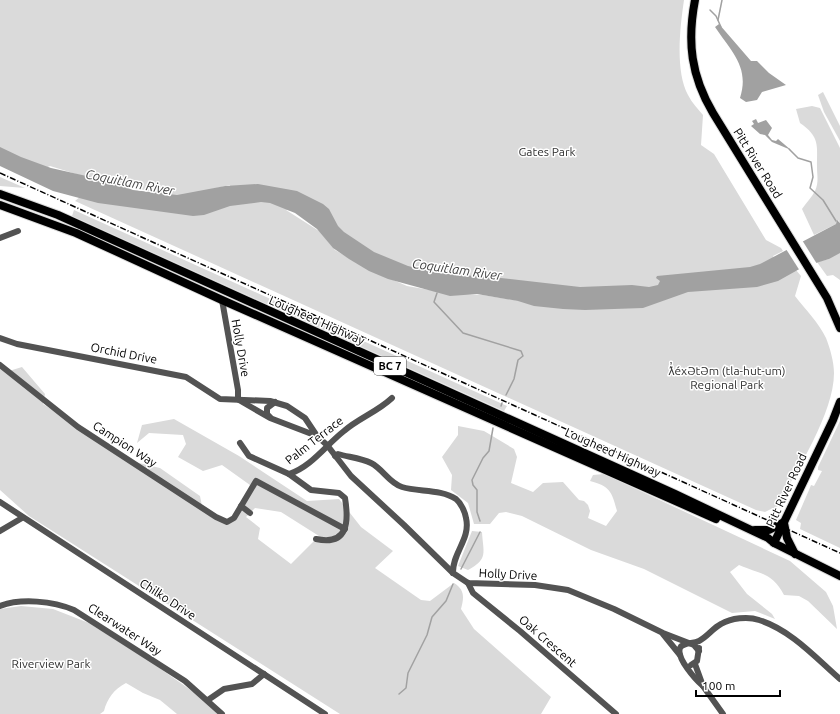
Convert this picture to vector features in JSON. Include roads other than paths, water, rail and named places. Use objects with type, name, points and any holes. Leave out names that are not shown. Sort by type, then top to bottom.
[{"type":"main road","name":"Pitt River Road","points":[[695,0],[690,46],[694,71],[701,91],[827,298],[840,328]]},
{"type":"main road","name":"Lougheed Highway","points":[[0,194],[58,215],[675,494],[768,538],[774,543],[840,576]]},
{"type":"main road","name":"Lougheed Highway","points":[[0,205],[76,233],[222,300],[666,496],[766,542],[774,543]]},
{"type":"main road","name":"Pitt River Road","points":[[774,543],[833,420],[840,402]]},
{"type":"main road","points":[[751,530],[769,530],[784,522],[787,538],[795,554]]},
{"type":"street","points":[[0,238],[18,231]]},
{"type":"street","name":"Holly Drive","points":[[222,300],[237,383],[238,399]]},
{"type":"street","name":"Orchid Drive","points":[[0,338],[17,344],[186,377],[216,398],[275,402]]},
{"type":"street","name":"Campion Way","points":[[0,365],[78,427],[216,517],[227,522],[234,518],[256,481],[345,529]]},
{"type":"street","name":"Palm Terrace","points":[[345,529],[345,498],[339,493],[311,490],[289,474],[304,466],[343,431],[380,409],[392,398]]},
{"type":"street","points":[[238,399],[270,418],[300,431],[317,436]]},
{"type":"street","points":[[270,418],[267,414],[267,408],[275,402],[301,414],[317,436]]},
{"type":"street","points":[[300,431],[305,430],[306,420]]},
{"type":"street","name":"Holly Drive","points":[[317,436],[327,445],[351,476],[404,524],[453,573],[468,583],[535,586],[568,590],[614,609],[687,644]]},
{"type":"street","points":[[240,443],[249,456],[289,474]]},
{"type":"street","points":[[335,456],[338,454],[370,463],[392,482],[403,488],[446,495],[457,500],[464,510],[468,527],[464,541],[454,559],[453,573]]},
{"type":"street","name":"Chilko Drive","points":[[0,502],[22,518],[325,714]]},
{"type":"street","points":[[241,506],[250,513]]},
{"type":"street","points":[[0,531],[22,518]]},
{"type":"street","points":[[316,539],[325,541],[338,538],[345,529]]},
{"type":"street","name":"Oak Crescent","points":[[468,583],[473,593],[520,631],[616,714]]},
{"type":"street","name":"Clearwater Way","points":[[0,606],[9,603],[27,602],[64,606],[74,610],[185,681],[222,714]]},
{"type":"street","points":[[703,686],[695,680],[684,663],[680,655],[680,647],[701,640],[721,624],[739,618],[759,620],[780,629],[792,637],[840,679]]},
{"type":"street","name":"Holly Drive","points":[[663,633],[680,655]]},
{"type":"street","points":[[684,663],[688,665],[695,664],[699,658],[701,640]]},
{"type":"street","points":[[687,644],[694,645],[699,651]]},
{"type":"street","points":[[695,664],[703,686],[723,714]]},
{"type":"street","points":[[208,700],[224,689],[252,684],[264,674]]},
{"type":"waterway","points":[[718,20],[722,0]]},
{"type":"waterway","points":[[710,10],[716,16],[721,27]]},
{"type":"waterway","points":[[789,149],[798,158],[811,162],[813,177],[810,188],[823,200],[836,221]]},
{"type":"waterway","points":[[437,293],[434,302],[463,333],[521,351],[523,356],[518,360],[514,379],[506,395]]},
{"type":"waterway","points":[[480,521],[477,512],[477,490],[473,485],[472,480],[483,458],[489,451],[493,428]]},
{"type":"waterway","points":[[461,569],[480,532]]},
{"type":"waterway","points":[[399,694],[406,688],[408,673],[427,635],[432,617],[446,601],[453,584]]},
{"type":"railway","points":[[0,173],[840,553]]},
{"type":"park label","name":"Gates Park","points":[[547,151]]},
{"type":"park label","name":"ƛ̓éxətəm (tla-hut-um) Regional Park","points":[[727,377]]},
{"type":"park label","name":"Riverview Park","points":[[51,663]]},
{"type":"water label","name":"Coquitlam River","points":[[130,182]]},
{"type":"water label","name":"Coquitlam River","points":[[457,269]]}]
